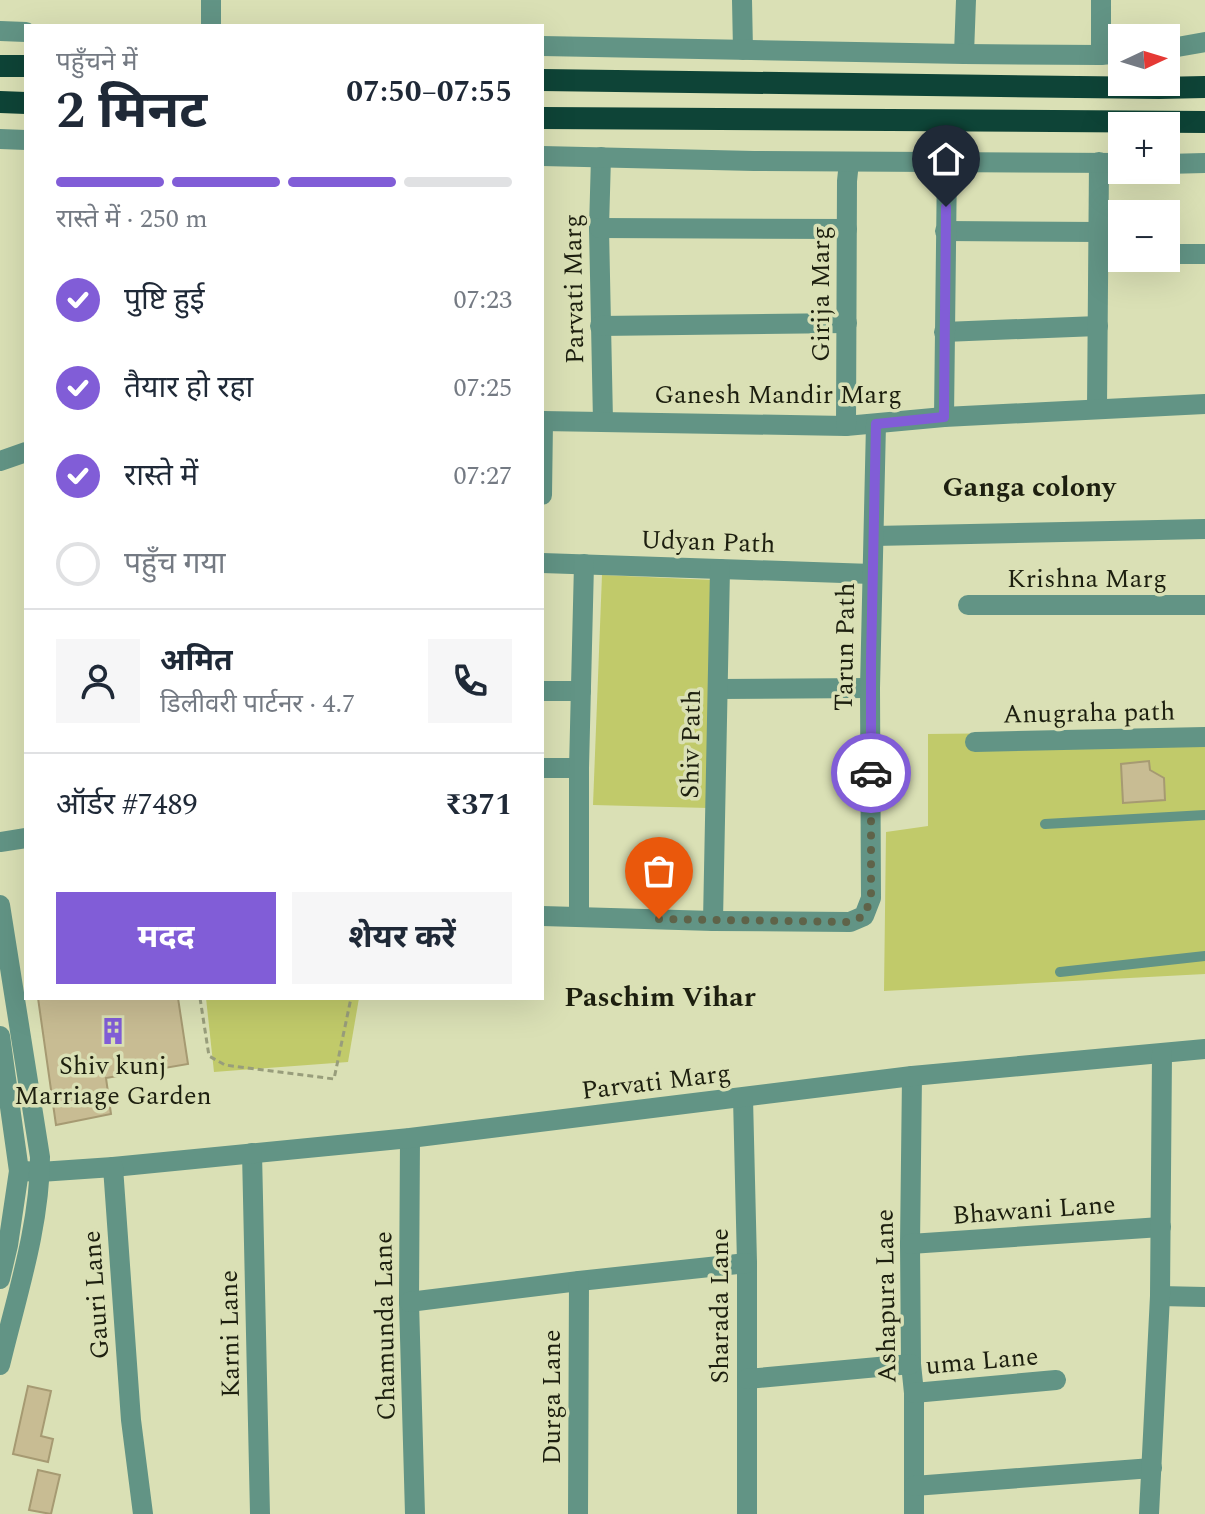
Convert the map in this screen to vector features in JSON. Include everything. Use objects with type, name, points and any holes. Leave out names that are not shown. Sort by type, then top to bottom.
[{"type":"highway","points":[[0,66],[24,66]]},
{"type":"highway","points":[[544,80],[1205,87]]},
{"type":"highway","points":[[0,102],[24,103]]},
{"type":"highway","points":[[544,118],[1205,122]]},
{"type":"street","points":[[211,0],[211,24]]},
{"type":"street","points":[[742,0],[743,50]]},
{"type":"street","points":[[964,54],[966,0]]},
{"type":"street","points":[[1101,0],[1108,34]]},
{"type":"street","points":[[0,31],[24,32]]},
{"type":"street","points":[[1180,46],[1205,42]]},
{"type":"street","points":[[544,46],[1108,54]]},
{"type":"street","points":[[0,139],[24,140]]},
{"type":"street","points":[[544,156],[849,162],[1108,162]]},
{"type":"street","name":"Parvati Marg","points":[[601,157],[599,228],[603,421]]},
{"type":"street","name":"Girija Marg","points":[[846,426],[849,162]]},
{"type":"street","points":[[944,417],[947,162]]},
{"type":"street","points":[[1097,408],[1099,162]]},
{"type":"street","points":[[1180,164],[1205,163]]},
{"type":"street","points":[[599,228],[847,229]]},
{"type":"street","points":[[945,231],[1099,232]]},
{"type":"street","points":[[1180,254],[1205,254]]},
{"type":"street","points":[[600,326],[847,323]]},
{"type":"street","points":[[944,332],[1098,326]]},
{"type":"street","name":"Ganesh Mandir Marg","points":[[544,421],[846,426],[944,417],[1205,404]]},
{"type":"street","name":"Tarun Path","points":[[713,921],[850,922],[864,916],[871,898],[870,688],[876,424]]},
{"type":"street","points":[[0,459],[24,453]]},
{"type":"street","points":[[874,536],[1205,529]]},
{"type":"street","name":"Udyan Path","points":[[544,563],[872,574]]},
{"type":"street","points":[[579,916],[584,564]]},
{"type":"street","name":"Shiv Path","points":[[713,921],[720,569]]},
{"type":"street","name":"Krishna Marg","points":[[968,605],[1205,605]]},
{"type":"street","points":[[718,689],[870,688]]},
{"type":"street","points":[[544,691],[581,691]]},
{"type":"street","name":"Anugraha path","points":[[975,742],[1205,737]]},
{"type":"street","points":[[544,768],[579,768]]},
{"type":"street","points":[[0,842],[24,838]]},
{"type":"street","points":[[0,905],[40,1157],[30,1172],[0,1279]]},
{"type":"street","points":[[544,916],[713,921]]},
{"type":"street","points":[[0,1036],[30,1172],[29,1246],[0,1365]]},
{"type":"street","name":"Parvati Marg","points":[[113,1167],[410,1138],[912,1076],[1205,1049]]},
{"type":"street","points":[[1149,1514],[1160,1296],[1162,1054]]},
{"type":"street","name":"Ashapura Lane","points":[[912,1076],[910,1244],[914,1514]]},
{"type":"street","name":"Sharada Lane","points":[[743,1098],[747,1263],[747,1514]]},
{"type":"street","name":"Chamunda Lane","points":[[410,1138],[409,1302],[415,1514]]},
{"type":"street","name":"Karni Lane","points":[[252,1153],[260,1514]]},
{"type":"street","points":[[30,1172],[113,1167]]},
{"type":"street","name":"Gauri Lane","points":[[113,1167],[131,1420],[143,1514]]},
{"type":"street","name":"Bhawani Lane","points":[[910,1244],[1161,1227]]},
{"type":"street","points":[[409,1302],[747,1263]]},
{"type":"street","name":"Durga Lane","points":[[578,1514],[579,1281]]},
{"type":"street","points":[[1160,1296],[1205,1297]]},
{"type":"street","points":[[747,1379],[911,1364]]},
{"type":"street","name":"uma Lane","points":[[914,1393],[1056,1380]]},
{"type":"street","points":[[914,1486],[1152,1468]]},
{"type":"lane","points":[[1045,824],[1205,815]]},
{"type":"lane","points":[[1060,972],[1205,956]]},
{"type":"path","points":[[200,1000],[209,1056],[225,1065],[334,1079],[351,1000]]},
{"type":"green space","points":[[602,575],[713,580],[708,808],[593,805]]},
{"type":"green space","points":[[1205,731],[1205,974],[884,991],[886,832],[928,826],[928,734]]},
{"type":"green space","points":[[206,1000],[359,1000],[348,1062],[214,1072]]},
{"type":"building","points":[[1149,761],[1150,770],[1164,778],[1165,800],[1123,803],[1121,764]]},
{"type":"building","name":"Shiv kunj Marriage Garden","points":[[38,1000],[178,1000],[188,1064],[106,1078],[111,1114],[56,1125]]},
{"type":"building","points":[[28,1386],[51,1391],[41,1436],[53,1439],[48,1462],[13,1454]]},
{"type":"building","points":[[38,1470],[60,1475],[51,1514],[29,1510]]},
{"type":"way so far","points":[[659,919],[850,922],[864,916],[871,898],[871,773]]},
{"type":"place","name":"Shiv kunj Marriage Garden","points":[[113,1031]]},
{"type":"district","name":"Ganga colony","points":[[1029,487]]},
{"type":"district","name":"Paschim Vihar","points":[[660,997]]},
{"type":"route","points":[[871,773],[876,424],[944,417],[946,207]]}]
